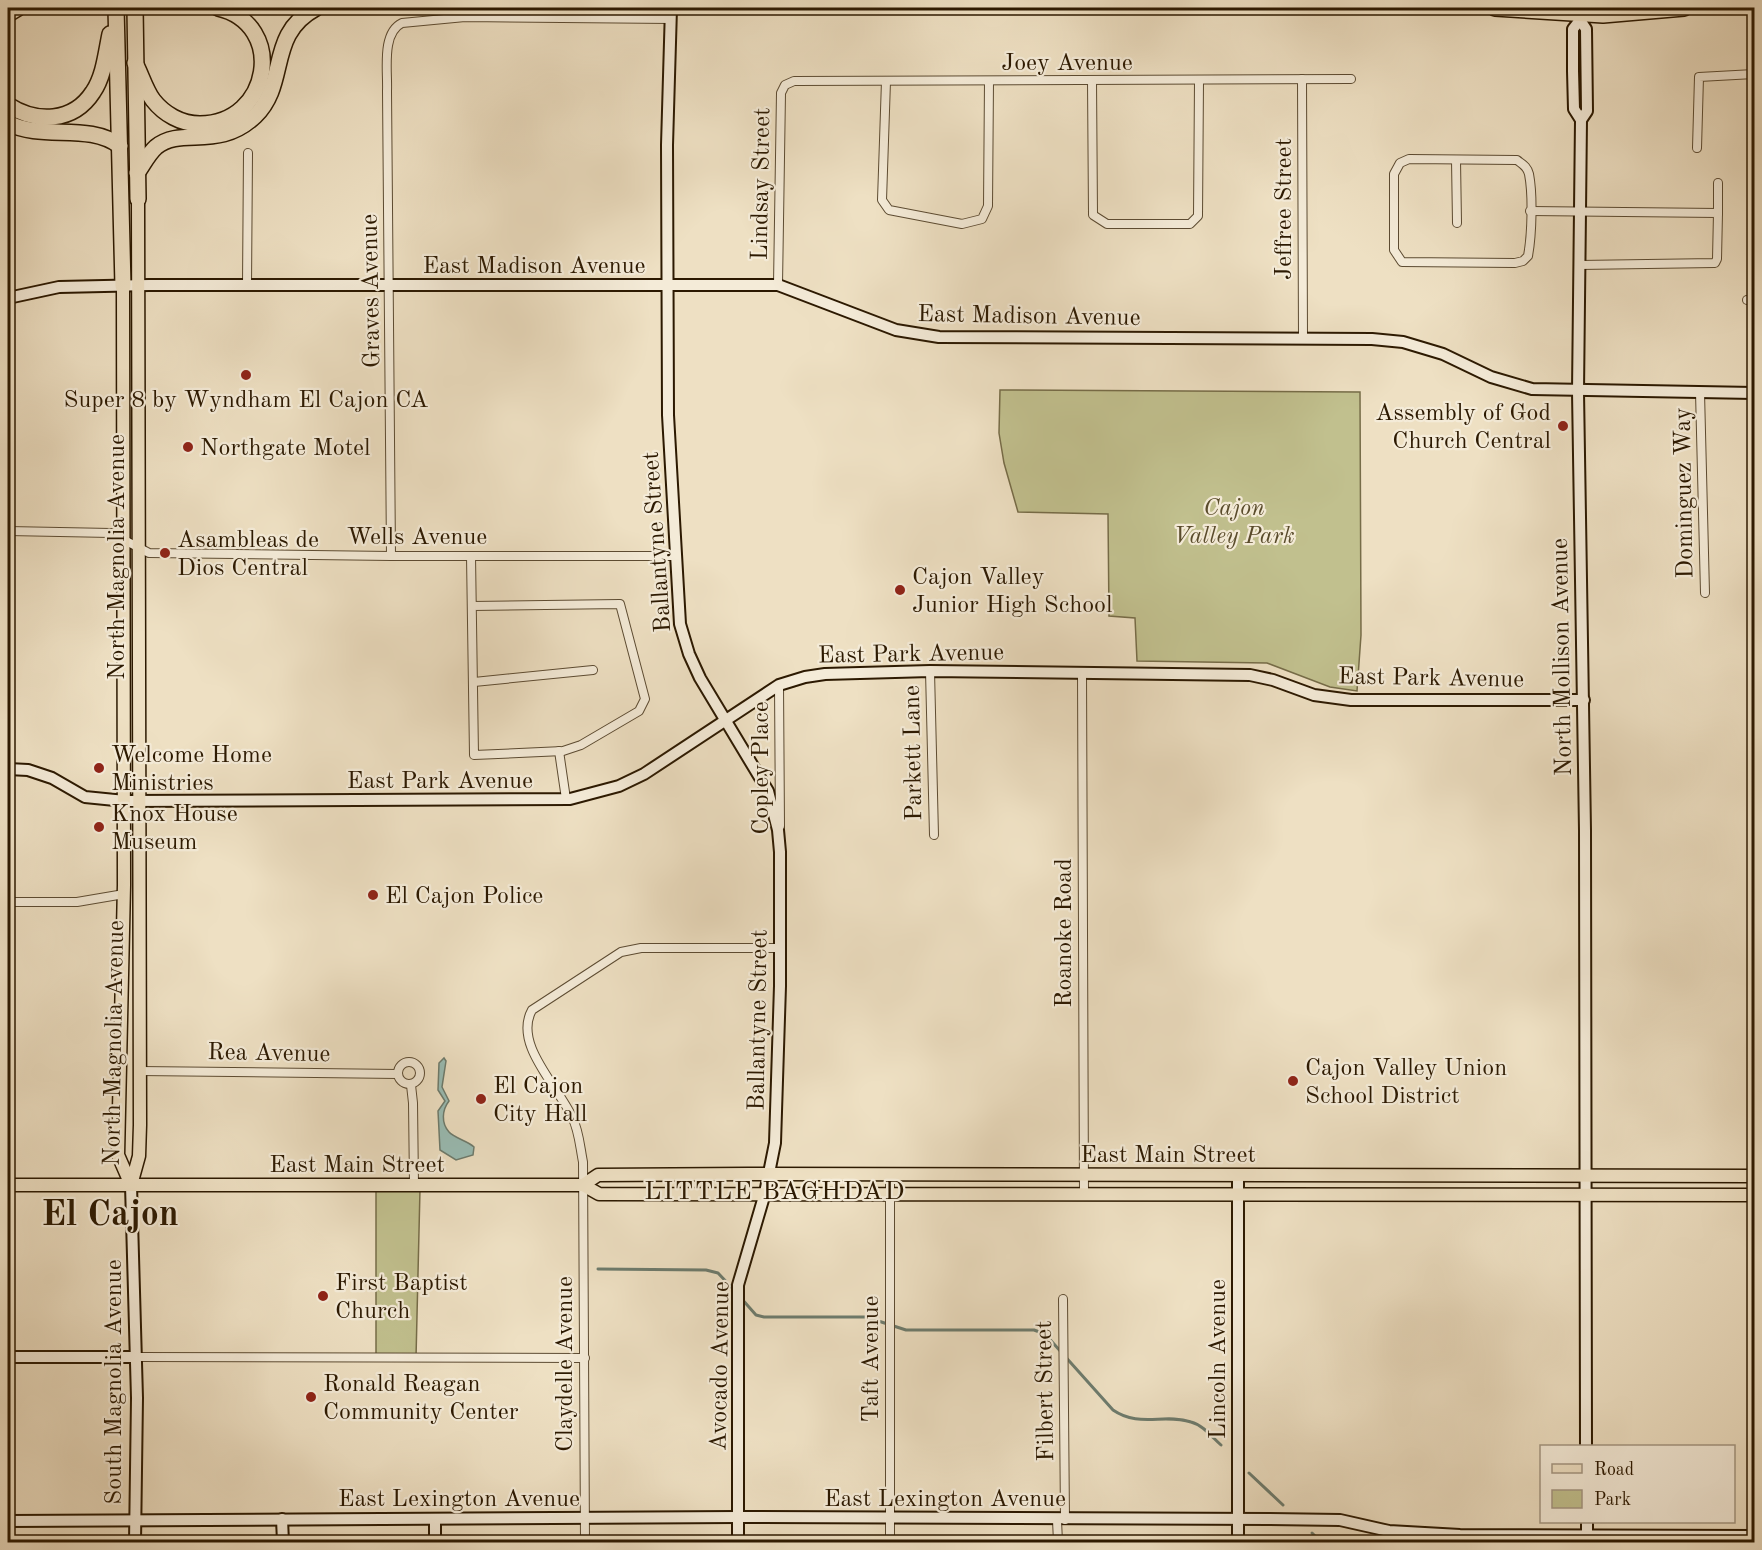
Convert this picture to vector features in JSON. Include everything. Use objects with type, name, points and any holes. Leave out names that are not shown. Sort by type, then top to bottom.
[{"type":"highway","points":[[8,14],[18,8]]},
{"type":"highway","points":[[8,105],[32,117],[46,118],[72,111],[83,103],[93,92],[101,74],[116,8]]},
{"type":"highway","name":"North Magnolia Avenue","points":[[116,8],[120,146],[131,286]]},
{"type":"highway","name":"North Magnolia Avenue","points":[[135,8],[138,199]]},
{"type":"highway","points":[[135,63],[152,99],[174,118],[194,124],[205,124],[227,119],[236,114],[250,100],[260,83],[262,53],[250,28],[233,14],[218,8]]},
{"type":"highway","points":[[137,173],[152,152],[166,141],[218,136],[238,129],[254,116],[271,91],[287,35],[304,15],[316,8]]},
{"type":"highway","points":[[1495,8],[1603,15],[1684,8]]},
{"type":"highway","points":[[8,123],[21,129],[37,132],[85,133],[109,138],[120,146]]},
{"type":"main road","name":"North Magnolia Avenue","points":[[132,1185],[118,1155],[124,894],[125,540],[131,286],[138,199]]},
{"type":"main road","name":"North Magnolia Avenue","points":[[131,286],[139,548],[139,1156],[132,1185]]},
{"type":"main road","points":[[121,958],[138,959]]},
{"type":"main road","points":[[120,1047],[126,1064],[139,1071]]},
{"type":"main road","name":"East Main Street","points":[[584,1185],[598,1175],[1755,1176]]},
{"type":"main road","points":[[1350,1176],[1350,1195]]},
{"type":"main road","name":"East Main Street","points":[[8,1185],[584,1185],[599,1194],[1755,1195]]},
{"type":"street","name":"Graves Avenue","points":[[391,556],[387,91],[389,38],[395,26],[402,23],[465,17],[671,13]]},
{"type":"street","name":"Ballantyne Street","points":[[671,13],[667,145],[668,415],[680,624],[689,654],[726,722],[768,791],[778,830],[780,852],[776,1133],[765,1193]]},
{"type":"street","name":"North Mollison Avenue","points":[[1580,14],[1573,30],[1574,109],[1581,120]]},
{"type":"street","name":"North Mollison Avenue","points":[[1580,14],[1586,30],[1587,97],[1587,111],[1581,120],[1578,212],[1580,626],[1584,700],[1586,1445]]},
{"type":"street","points":[[1696,148],[1699,77],[1755,74]]},
{"type":"street","points":[[1574,76],[1579,80],[1582,96],[1587,97]]},
{"type":"street","name":"Jeffree Street","points":[[1302,80],[1303,339]]},
{"type":"street","name":"Joey Avenue","points":[[785,85],[794,81],[1351,80]]},
{"type":"street","points":[[886,81],[882,200],[890,210],[969,224],[982,219],[988,206],[989,81]]},
{"type":"street","points":[[1092,81],[1091,209],[1093,215],[1107,224],[1190,224],[1198,216],[1200,81]]},
{"type":"street","name":"Lindsay Street","points":[[778,285],[781,93],[785,85]]},
{"type":"street","points":[[247,286],[248,153]]},
{"type":"street","points":[[1409,159],[1456,160],[1516,160],[1525,166],[1529,173],[1530,247],[1528,256],[1523,261],[1421,264],[1402,262],[1395,250],[1396,168],[1409,159]]},
{"type":"street","points":[[1456,160],[1457,223]]},
{"type":"street","points":[[1579,265],[1715,263],[1718,183]]},
{"type":"street","points":[[1530,211],[1718,213]]},
{"type":"street","name":"East Madison Avenue","points":[[8,298],[31,291],[59,287],[778,285],[896,330],[939,337],[1372,339],[1403,342],[1443,354],[1491,377],[1532,389],[1578,392],[1755,393]]},
{"type":"street","name":"Dominguez Way","points":[[1700,393],[1705,593]]},
{"type":"street","name":"Wells Avenue","points":[[8,531],[111,533],[149,553],[675,556]]},
{"type":"street","points":[[471,556],[474,755],[559,752],[580,745],[639,711],[645,699],[620,604],[472,606]]},
{"type":"street","points":[[474,682],[592,670]]},
{"type":"street","name":"East Park Avenue","points":[[8,769],[28,770],[52,778],[85,797],[125,801],[566,799],[619,786],[644,774],[779,685],[825,674],[930,671],[1250,675],[1274,680],[1314,695],[1351,700],[1584,700]]},
{"type":"street","name":"Parkett Lane","points":[[930,671],[934,835]]},
{"type":"street","name":"Roanoke Road","points":[[1082,673],[1084,1193]]},
{"type":"street","name":"Copley Place","points":[[779,685],[780,852]]},
{"type":"street","points":[[559,752],[566,799]]},
{"type":"street","points":[[8,902],[76,902],[124,894]]},
{"type":"street","name":"Claydelle Avenue","points":[[585,1542],[584,1162],[574,1119],[526,1037],[527,1019],[532,1010],[621,952],[641,948],[780,948]]},
{"type":"street","points":[[410,1062],[420,1071],[419,1078],[411,1085],[400,1081],[398,1074],[403,1064],[410,1062]]},
{"type":"street","name":"Rea Avenue","points":[[139,1071],[398,1074]]},
{"type":"street","points":[[411,1085],[414,1103],[414,1185]]},
{"type":"street","name":"Taft Avenue","points":[[890,1175],[890,1542]]},
{"type":"street","name":"Lincoln Avenue","points":[[1238,1175],[1238,1542]]},
{"type":"street","name":"South Magnolia Avenue","points":[[132,1185],[136,1357],[135,1542]]},
{"type":"street","name":"Avocado Avenue","points":[[738,1542],[738,1285],[765,1193]]},
{"type":"street","name":"Filbert Street","points":[[1058,1542],[1061,1520],[1063,1299]]},
{"type":"street","points":[[8,1356],[585,1358]]},
{"type":"street","name":"East Lexington Avenue","points":[[8,1521],[584,1520],[738,1517],[1238,1519],[1340,1520],[1389,1531],[1460,1534],[1587,1538],[1755,1536]]},
{"type":"street","points":[[282,1519],[283,1542]]},
{"type":"street","points":[[435,1519],[435,1542]]},
{"type":"green space","name":"Cajon Valley Park","points":[[1000,390],[1360,392],[1361,635],[1357,691],[1330,687],[1267,663],[1137,661],[1135,618],[1109,616],[1108,514],[1018,512],[1004,463],[999,433]]},
{"type":"green space","points":[[376,1189],[420,1189],[416,1358],[376,1357]]},
{"type":"water","points":[[444,1058],[446,1061],[442,1087],[449,1101],[444,1112],[446,1128],[451,1134],[474,1147],[473,1155],[456,1160],[440,1150],[438,1111],[445,1101],[438,1090],[439,1063]]},
{"type":"waterway","points":[[598,1269],[706,1270],[718,1273],[735,1291]]},
{"type":"waterway","points":[[741,1298],[756,1315],[764,1317],[866,1317],[906,1330],[1034,1330],[1045,1334],[1113,1410],[1132,1418],[1191,1422],[1203,1428],[1221,1445]]},
{"type":"waterway","points":[[1249,1473],[1283,1505]]},
{"type":"waterway","points":[[1312,1533],[1321,1542]]},
{"type":"place","name":"Super 8 by Wyndham El Cajon CA","points":[[246,375]]},
{"type":"place","name":"Assembly of God Church Central","points":[[1563,426]]},
{"type":"place","name":"Northgate Motel","points":[[188,447]]},
{"type":"place","name":"Asambleas de Dios Central","points":[[165,553]]},
{"type":"place","name":"Cajon Valley Junior High School","points":[[900,590]]},
{"type":"place","name":"Welcome Home Ministries","points":[[99,768]]},
{"type":"place","name":"Knox House Museum","points":[[99,827]]},
{"type":"place","name":"El Cajon Police","points":[[373,895]]},
{"type":"place","name":"Cajon Valley Union School District","points":[[1293,1081]]},
{"type":"place","name":"El Cajon City Hall","points":[[481,1099]]},
{"type":"place","name":"First Baptist Church","points":[[323,1296]]},
{"type":"place","name":"Ronald Reagan Community Center","points":[[311,1397]]},
{"type":"district","name":"LITTLE BAGHDAD","points":[[775,1190]]},
{"type":"district","name":"El Cajon","points":[[110,1212]]}]
